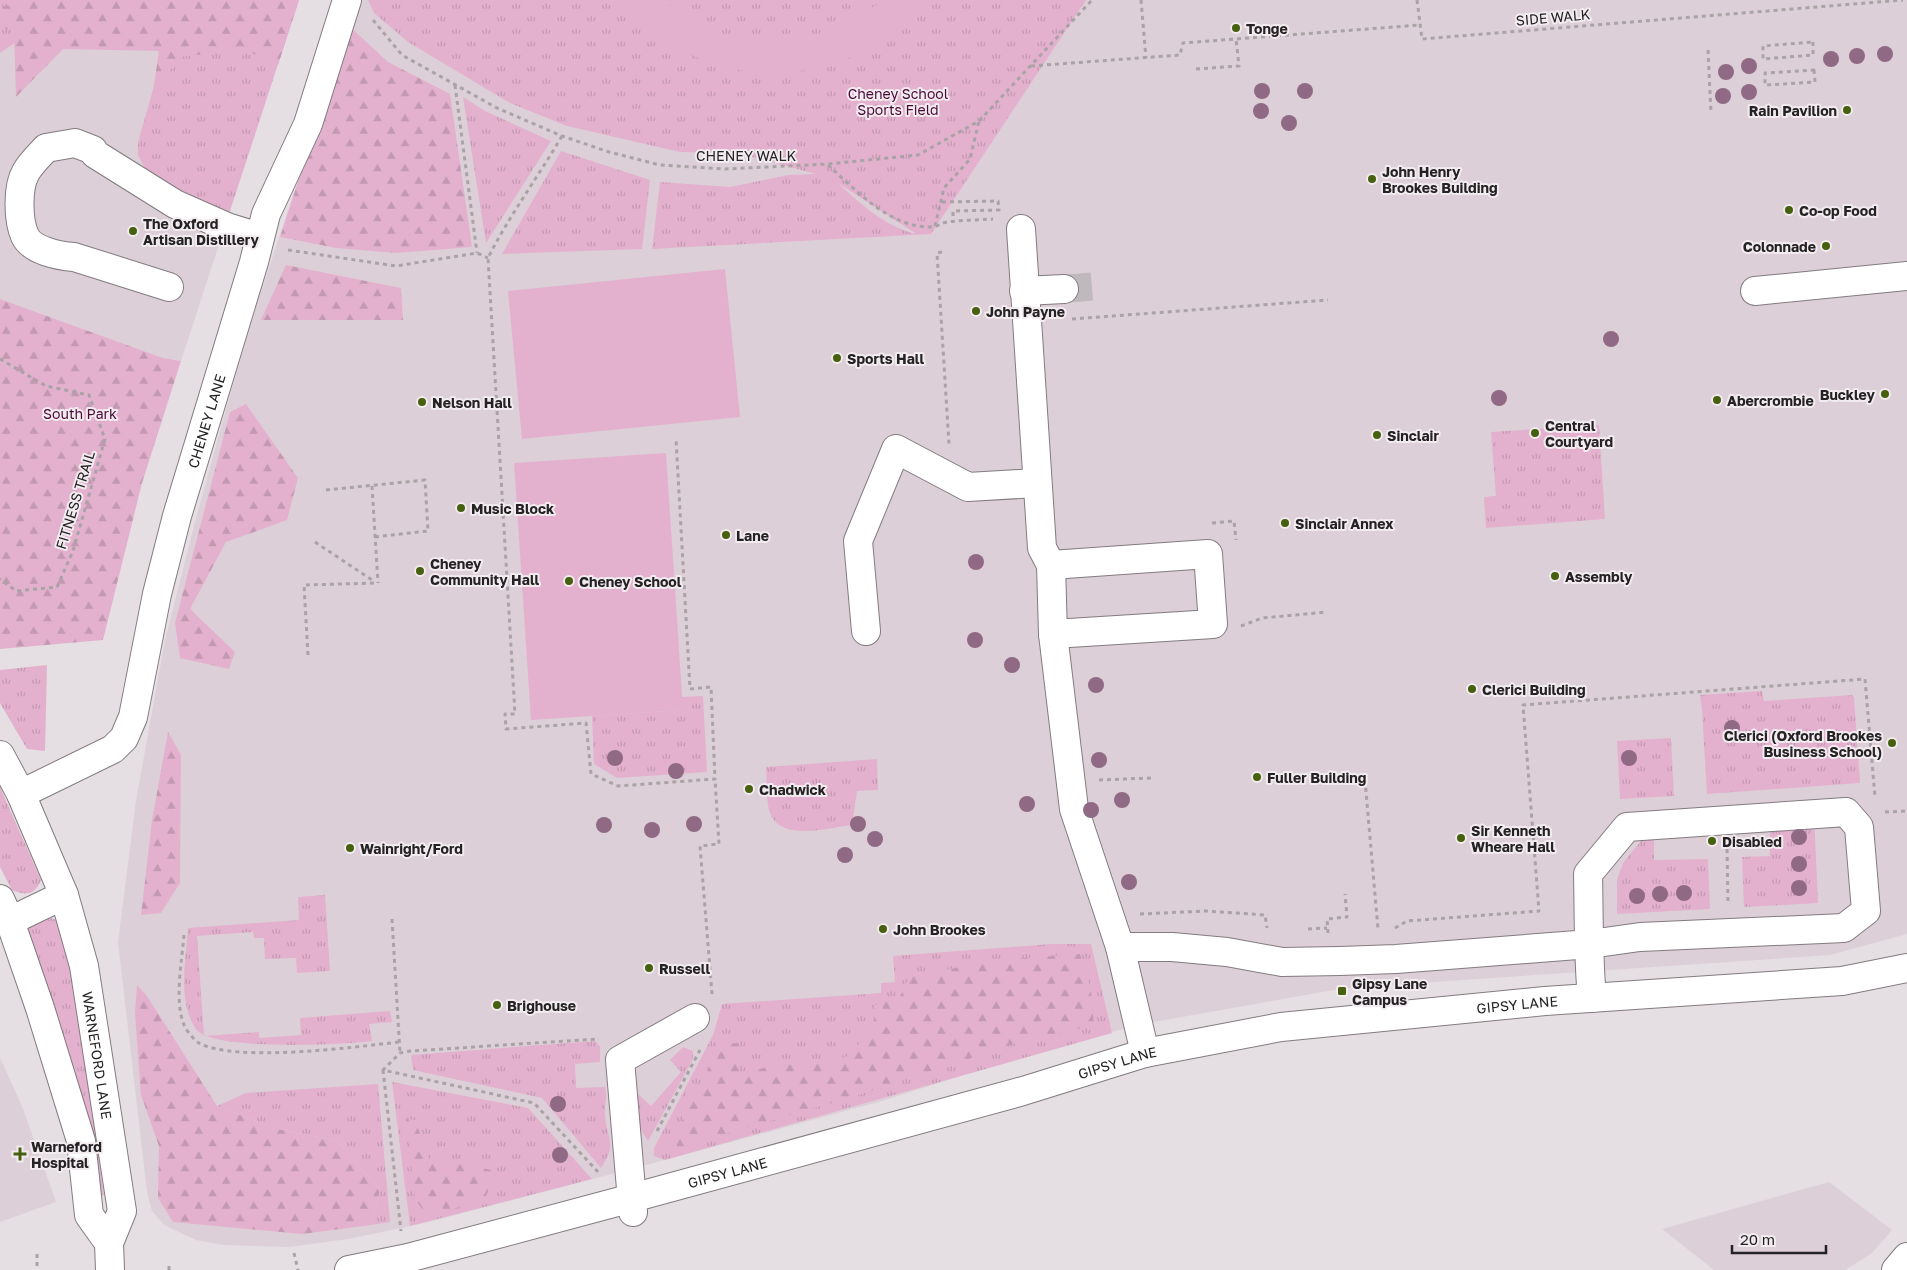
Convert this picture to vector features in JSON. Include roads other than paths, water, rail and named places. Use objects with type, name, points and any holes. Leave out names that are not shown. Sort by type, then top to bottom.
[{"type":"street","name":"CHENEY LANE","points":[[22,794],[113,750],[124,738],[133,717],[157,594],[177,516],[252,272],[266,214],[308,124],[347,0]]},
{"type":"street","points":[[169,287],[39,248],[25,238],[18,204],[25,173],[46,148],[75,143],[93,150],[95,154],[176,204],[259,240]]},
{"type":"street","points":[[1009,224],[1024,291],[1042,548],[1051,565],[1054,634],[1074,809],[1120,947],[1145,1053]]},
{"type":"street","points":[[1755,291],[1907,276]]},
{"type":"street","points":[[1024,291],[1064,289]]},
{"type":"street","points":[[866,631],[858,541],[896,449],[968,487],[1037,483]]},
{"type":"street","points":[[1051,565],[1208,554],[1213,624],[1054,634]]},
{"type":"street","name":"WARNEFORD LANE","points":[[0,756],[22,794],[64,895],[84,966],[122,1211],[109,1243],[110,1270]]},
{"type":"street","points":[[1120,947],[1172,947],[1226,952],[1282,962],[1396,960],[1590,944],[1640,937],[1844,928],[1866,911],[1859,827],[1846,812],[1628,827],[1588,874],[1590,944],[1592,998]]},
{"type":"street","points":[[64,895],[5,910],[81,1141],[89,1215],[109,1243]]},
{"type":"street","name":"GIPSY LANE","points":[[349,1270],[408,1258],[606,1205],[632,1205],[1145,1053],[1281,1027],[1592,998],[1842,981],[1907,968]]},
{"type":"street","points":[[632,1205],[620,1060],[699,1030]]},
{"type":"street","points":[[1896,1270],[1907,1257]]},
{"type":"tunnel","points":[[1064,289],[1098,286]]},
{"type":"place","name":"Tonge","points":[[1236,28]]},
{"type":"place","name":"Rain Pavilion","points":[[1847,110]]},
{"type":"place","name":"John Henry Brookes Building","points":[[1372,179]]},
{"type":"place","name":"Co-op Food","points":[[1789,210]]},
{"type":"place","name":"The Oxford Artisan Distillery","points":[[133,231]]},
{"type":"place","name":"Colonnade","points":[[1826,246]]},
{"type":"place","name":"John Payne","points":[[976,311]]},
{"type":"place","name":"Sports Hall","points":[[837,358]]},
{"type":"place","name":"Buckley","points":[[1885,394]]},
{"type":"place","name":"Abercrombie","points":[[1717,400]]},
{"type":"place","name":"Nelson Hall","points":[[422,402]]},
{"type":"place","name":"Central Courtyard","points":[[1535,433]]},
{"type":"place","name":"Sinclair","points":[[1377,435]]},
{"type":"place","name":"Music Block","points":[[461,508]]},
{"type":"place","name":"Sinclair Annex","points":[[1285,523]]},
{"type":"place","name":"Lane","points":[[726,535]]},
{"type":"place","name":"Cheney Community Hall","points":[[420,571]]},
{"type":"place","name":"Assembly","points":[[1555,576]]},
{"type":"place","name":"Cheney School","points":[[569,581]]},
{"type":"place","name":"Clerici Building","points":[[1472,689]]},
{"type":"place","name":"Clerici (Oxford Brookes Business School)","points":[[1892,743]]},
{"type":"place","name":"Fuller Building","points":[[1257,777]]},
{"type":"place","name":"Chadwick","points":[[749,789]]},
{"type":"place","name":"Sir Kenneth Wheare Hall","points":[[1461,838]]},
{"type":"place","name":"Disabled","points":[[1712,841]]},
{"type":"place","name":"Wainright/Ford","points":[[350,848]]},
{"type":"place","name":"John Brookes","points":[[883,929]]},
{"type":"place","name":"Russell","points":[[649,968]]},
{"type":"place","name":"Gipsy Lane Campus","points":[[1342,991]]},
{"type":"place","name":"Brighouse","points":[[497,1005]]},
{"type":"place","name":"Warneford Hospital","points":[[20,1154]]},
{"type":"park label","name":"Cheney School Sports Field","points":[[898,102]]},
{"type":"park label","name":"South Park","points":[[80,413]]}]
